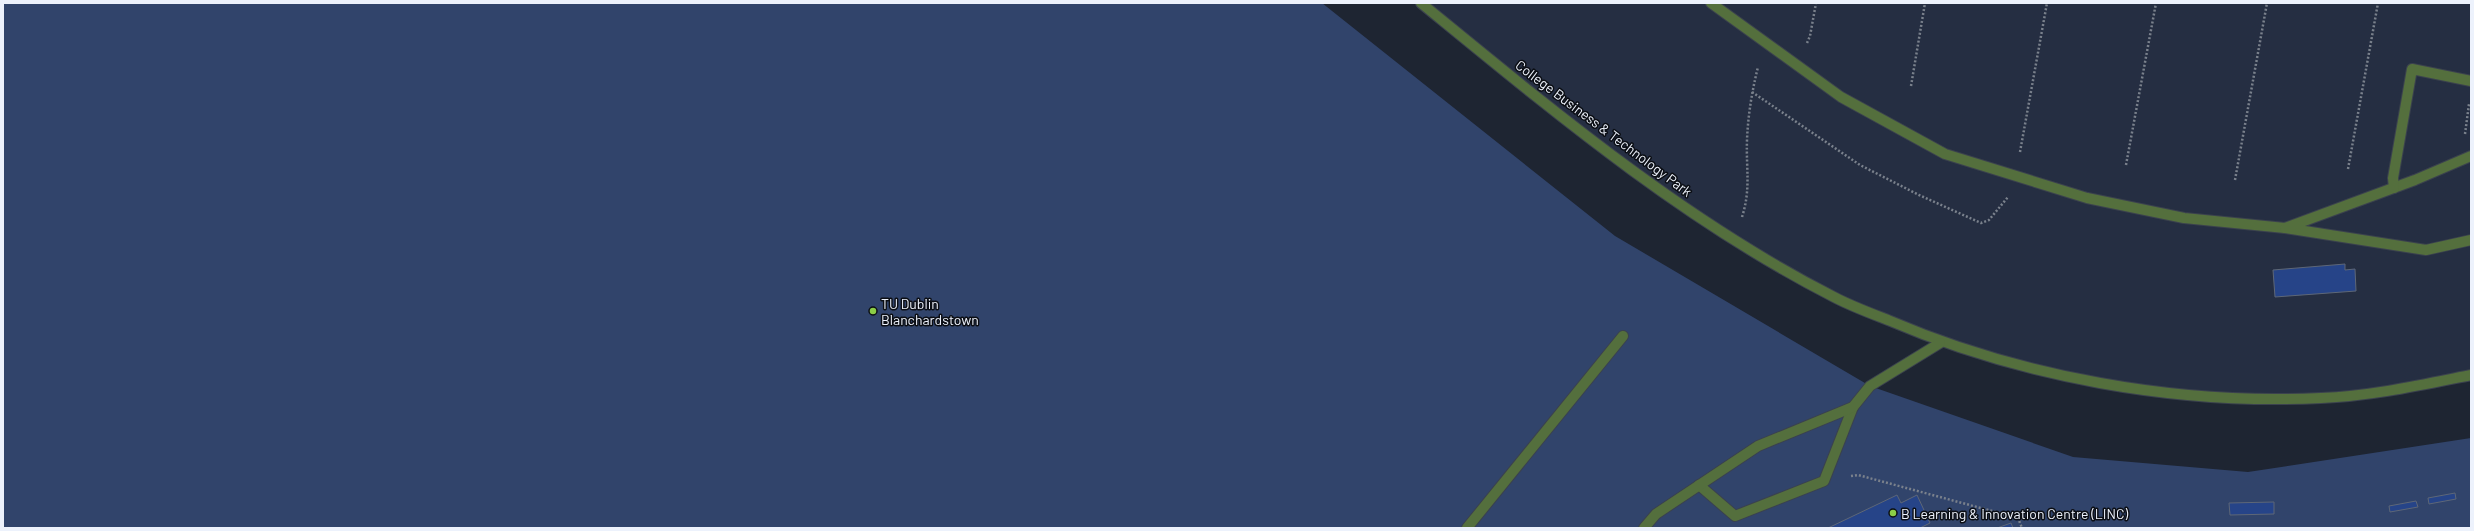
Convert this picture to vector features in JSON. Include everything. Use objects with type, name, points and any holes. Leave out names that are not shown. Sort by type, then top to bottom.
[{"type":"lane","name":"College Business & Technology Park","points":[[1421,3],[1651,185],[1734,241],[1835,298],[1940,343],[2033,370],[2124,387],[2244,398],[2321,398],[2382,392],[2471,376]]},
{"type":"lane","points":[[1711,3],[1841,97],[1945,154],[2013,177],[2095,199],[2184,218],[2286,228],[2426,250],[2471,240]]},
{"type":"lane","points":[[2394,188],[2393,178],[2412,69],[2471,81]]},
{"type":"lane","points":[[2286,228],[2394,188],[2471,156]]},
{"type":"lane","points":[[1467,528],[1623,336]]},
{"type":"lane","points":[[1699,485],[1735,516],[1824,481],[1853,407],[1870,386],[1940,343]]},
{"type":"lane","points":[[1644,528],[1656,514],[1758,446],[1853,407]]},
{"type":"path","points":[[1802,47],[1809,40],[1816,3]]},
{"type":"path","points":[[1911,86],[1925,3]]},
{"type":"path","points":[[2020,154],[2047,3]]},
{"type":"path","points":[[2126,165],[2156,3]]},
{"type":"path","points":[[2235,180],[2267,3]]},
{"type":"path","points":[[2348,169],[2378,3]]},
{"type":"path","points":[[1734,241],[1748,198],[1747,140],[1752,92],[1759,65]]},
{"type":"path","points":[[1752,92],[1860,165],[1919,196],[1981,223],[1989,220],[2008,197]]},
{"type":"path","points":[[2464,136],[2469,101]]},
{"type":"path","points":[[1824,481],[1858,475],[2018,518],[2022,528]]},
{"type":"shaded area","name":"TU Dublin Blanchardstown","points":[[3,3],[1322,3],[1615,236],[1870,386],[2073,457],[2248,472],[2471,438],[2471,528],[3,528]]},
{"type":"shaded area","points":[[1421,3],[2471,3],[2471,374],[2389,392],[2244,398],[2033,370],[1835,298],[1651,185]]},
{"type":"building","points":[[2345,264],[2345,270],[2355,269],[2356,291],[2275,297],[2273,270]]},
{"type":"building","points":[[2455,493],[2456,499],[2429,504],[2428,498]]},
{"type":"building","name":"B Learning & Innovation Centre (LINC)","points":[[1897,495],[1901,503],[1917,495],[1930,523],[1920,528],[1828,528]]},
{"type":"building","points":[[2416,501],[2418,507],[2390,512],[2389,506]]},
{"type":"building","points":[[2274,502],[2274,514],[2230,515],[2229,503]]},
{"type":"building","name":"B Learning & Innovation Centre (LINC)","points":[[2011,523],[2013,528],[1997,528]]},
{"type":"place","name":"TU Dublin Blanchardstown","points":[[873,311]]},
{"type":"place","name":"B Learning & Innovation Centre (LINC)","points":[[1893,513]]}]
